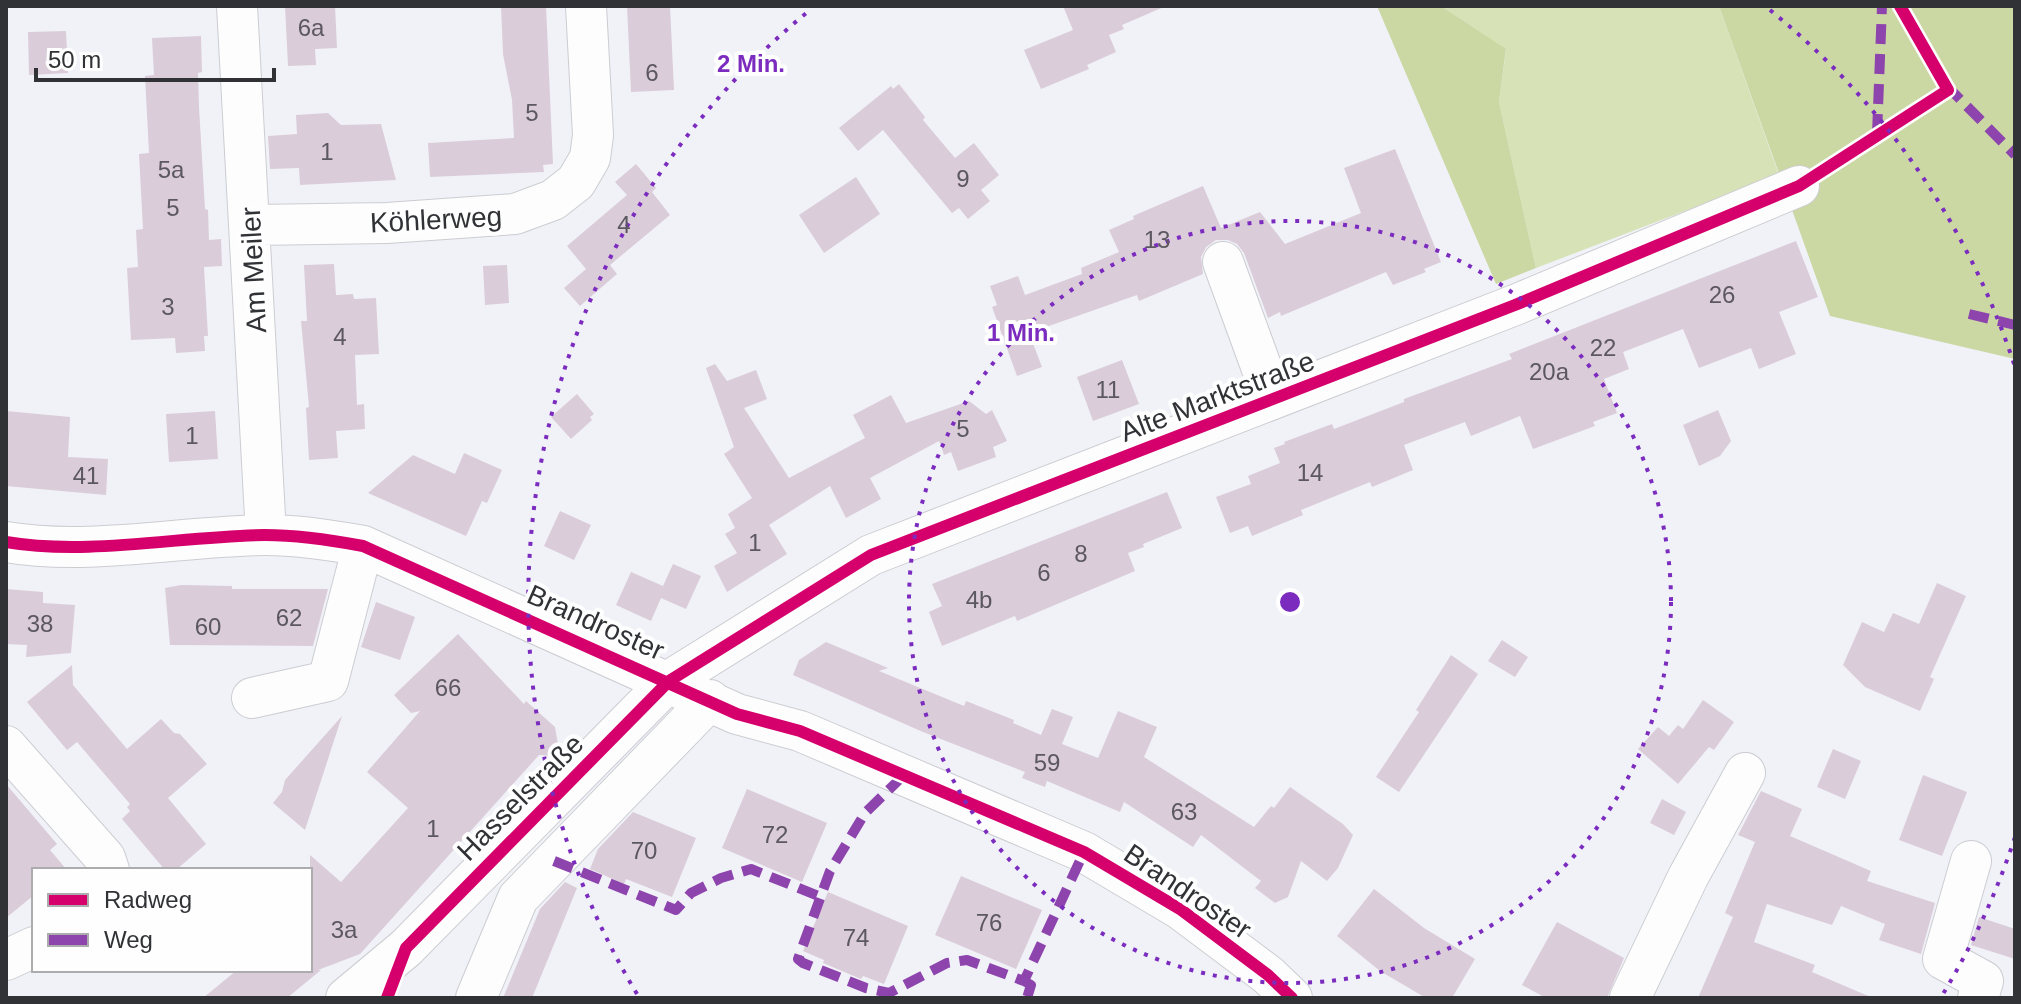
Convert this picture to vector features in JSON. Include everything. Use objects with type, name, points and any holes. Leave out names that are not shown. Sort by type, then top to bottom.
[{"type":"street","name":"Am Meiler","points":[[237,6],[266,535]]},
{"type":"street","name":"Köhlerweg","points":[[251,225],[387,223],[515,214],[553,200],[576,182],[590,158],[593,135],[586,6]]},
{"type":"street","name":"Alte Marktstraße","points":[[669,681],[871,555],[1515,305],[1799,186]]},
{"type":"street","points":[[1223,262],[1273,399]]},
{"type":"street","name":"Brandroster","points":[[6,542],[69,546],[266,535],[318,538],[363,546],[737,714],[800,731],[1084,852],[1180,909],[1268,975],[1292,998]]},
{"type":"street","points":[[252,698],[328,681],[363,546]]},
{"type":"street","name":"Hasselstraße","points":[[346,998],[406,948],[669,681]]},
{"type":"street","points":[[476,998],[518,898],[710,700]]},
{"type":"street","points":[[6,746],[105,858],[108,868]]},
{"type":"street","points":[[1630,998],[1688,877],[1745,773]]},
{"type":"street","points":[[1971,861],[1943,959],[1983,981],[1978,998]]},
{"type":"street","points":[[6,960],[32,948]]},
{"type":"green space","points":[[1377,6],[1441,6],[1506,49],[1499,102],[1536,268],[1496,284]]},
{"type":"green space","points":[[1441,6],[1719,6],[1779,175],[1536,268],[1499,102],[1506,50]]},
{"type":"green space","points":[[1719,6],[2015,6],[2015,359],[1830,316]]},
{"type":"building","points":[[285,6],[335,6],[337,48],[315,49],[316,65],[288,66]]},
{"type":"building","points":[[501,6],[546,6],[553,164],[543,165],[544,172],[430,177],[428,143],[514,138],[512,100],[503,54]]},
{"type":"building","points":[[627,6],[670,6],[674,90],[631,92]]},
{"type":"building","points":[[1063,6],[1166,6],[1122,25],[1124,29],[1109,35],[1116,52],[1087,65],[1089,69],[1041,89],[1024,50],[1073,30]]},
{"type":"building","points":[[66,31],[68,73],[29,75],[28,32]]},
{"type":"building","points":[[201,36],[202,72],[198,73],[205,209],[208,210],[209,240],[221,239],[222,266],[204,267],[208,336],[204,336],[205,351],[176,353],[175,338],[131,340],[127,268],[138,267],[136,230],[143,229],[139,154],[149,153],[145,76],[154,75],[152,38]]},
{"type":"building","points":[[899,84],[925,117],[923,120],[955,158],[974,143],[999,175],[981,190],[990,201],[968,219],[959,208],[952,213],[883,130],[858,151],[839,128],[891,86],[893,89]]},
{"type":"building","points":[[328,113],[341,125],[381,124],[396,180],[300,185],[299,168],[270,169],[268,136],[297,134],[296,115]]},
{"type":"building","points":[[1395,149],[1441,262],[1424,269],[1426,272],[1393,285],[1386,272],[1281,316],[1280,312],[1268,318],[1244,253],[1237,244],[1216,240],[1206,247],[1201,257],[1203,274],[1139,301],[1137,295],[1029,333],[1042,367],[1017,376],[992,307],[997,305],[990,286],[1018,276],[1025,295],[1082,274],[1081,268],[1119,252],[1109,230],[1134,219],[1133,216],[1203,186],[1221,228],[1260,212],[1285,244],[1361,213],[1344,168]]},
{"type":"building","points":[[636,164],[656,188],[652,192],[670,215],[610,265],[617,274],[580,306],[564,288],[586,269],[567,246],[627,195],[615,182]]},
{"type":"building","points":[[856,177],[880,214],[824,253],[799,215]]},
{"type":"building","points":[[1796,241],[1818,297],[1779,312],[1796,354],[1759,369],[1751,348],[1699,368],[1683,329],[1623,352],[1629,369],[1604,379],[1617,413],[1593,422],[1595,426],[1533,449],[1520,416],[1471,436],[1465,422],[1404,445],[1413,470],[1372,487],[1370,482],[1301,510],[1303,515],[1252,536],[1248,526],[1230,533],[1216,497],[1251,484],[1248,476],[1280,463],[1274,448],[1284,442],[1332,424],[1334,429],[1404,402],[1404,399],[1512,359],[1509,354]]},
{"type":"building","points":[[334,264],[336,295],[353,294],[354,299],[376,298],[379,354],[355,355],[357,405],[364,404],[365,429],[336,431],[338,458],[309,460],[306,408],[309,407],[301,321],[307,321],[304,265]]},
{"type":"building","points":[[507,265],[509,303],[485,305],[483,266]]},
{"type":"building","points":[[1122,360],[1139,404],[1093,421],[1077,377]]},
{"type":"building","points":[[715,364],[727,381],[756,370],[767,399],[744,408],[789,478],[865,438],[853,415],[891,395],[906,423],[969,401],[986,414],[992,410],[1007,441],[993,447],[996,457],[958,471],[951,452],[944,455],[939,441],[870,478],[881,499],[846,518],[830,486],[769,525],[787,554],[727,592],[714,566],[737,553],[725,534],[735,528],[728,514],[752,498],[724,454],[734,447],[706,368]]},
{"type":"building","points":[[577,394],[594,414],[590,417],[592,420],[571,439],[551,417]]},
{"type":"building","points":[[1718,410],[1731,441],[1720,456],[1699,466],[1683,425]]},
{"type":"building","points":[[6,411],[70,417],[68,457],[108,459],[106,495],[6,486]]},
{"type":"building","points":[[215,411],[218,459],[169,462],[166,414]]},
{"type":"building","points":[[464,453],[502,470],[487,503],[482,501],[466,536],[368,493],[413,455],[455,474]]},
{"type":"building","points":[[1167,492],[1182,528],[1128,553],[1135,571],[1017,621],[1015,616],[942,646],[929,612],[942,606],[932,584]]},
{"type":"building","points":[[560,511],[591,525],[574,560],[544,546]]},
{"type":"building","points":[[673,564],[701,576],[686,609],[661,598],[651,621],[616,605],[631,572],[663,586]]},
{"type":"building","points":[[1937,583],[1966,596],[1930,677],[1934,679],[1920,711],[1865,687],[1843,665],[1862,622],[1884,632],[1893,613],[1919,624]]},
{"type":"building","points":[[181,585],[232,586],[232,589],[328,589],[313,646],[170,645],[165,588]]},
{"type":"building","points":[[6,589],[43,592],[43,603],[75,605],[71,653],[26,657],[27,645],[6,644]]},
{"type":"building","points":[[376,602],[415,617],[400,660],[361,647]]},
{"type":"building","points":[[458,634],[524,704],[526,701],[555,727],[560,756],[539,755],[360,954],[318,970],[321,970],[287,998],[203,998],[235,972],[312,972],[310,855],[341,882],[408,808],[367,772],[420,711],[411,713],[394,695]]},
{"type":"building","points":[[1502,640],[1528,657],[1515,677],[1488,661]]},
{"type":"building","points":[[826,642],[888,668],[879,671],[964,706],[966,701],[1014,720],[1013,723],[1041,735],[1052,709],[1073,717],[1062,744],[1098,758],[1118,711],[1157,727],[1144,757],[1254,827],[1290,787],[1343,824],[1353,835],[1338,868],[1327,881],[1301,861],[1288,897],[1275,903],[1255,888],[1261,881],[1201,835],[1193,847],[1124,802],[1120,812],[1047,781],[1045,787],[1022,778],[1025,772],[923,732],[793,675],[799,660]]},
{"type":"building","points":[[1451,655],[1478,674],[1399,792],[1376,777],[1419,712],[1416,710]]},
{"type":"building","points":[[72,665],[73,685],[127,749],[161,719],[174,733],[180,734],[207,764],[168,798],[206,844],[178,868],[163,868],[122,819],[130,811],[127,807],[130,804],[77,742],[67,750],[27,702]]},
{"type":"building","points":[[1703,700],[1734,722],[1714,750],[1709,747],[1678,784],[1638,749],[1658,727],[1669,736],[1678,725],[1683,729]]},
{"type":"building","points":[[342,716],[305,830],[273,803],[282,792],[285,780]]},
{"type":"building","points":[[1833,749],[1861,761],[1845,799],[1817,787]]},
{"type":"building","points":[[1923,775],[1967,792],[1942,856],[1899,840]]},
{"type":"building","points":[[6,784],[57,844],[50,850],[65,868],[32,868],[32,897],[6,918]]},
{"type":"building","points":[[747,789],[827,823],[802,882],[722,848]]},
{"type":"building","points":[[1761,791],[1802,809],[1790,836],[1871,871],[1867,881],[1935,903],[1921,954],[1879,940],[1885,924],[1841,906],[1832,925],[1767,904],[1754,942],[1815,965],[1812,972],[1873,998],[1698,998],[1733,917],[1725,913],[1755,842],[1738,835]]},
{"type":"building","points":[[1662,799],[1686,812],[1674,835],[1650,823]]},
{"type":"building","points":[[633,812],[696,838],[672,897],[626,879],[624,884],[590,869],[598,849]]},
{"type":"building","points":[[961,876],[1042,910],[1016,969],[935,935]]},
{"type":"building","points":[[565,882],[577,888],[532,998],[503,998],[540,909]]},
{"type":"building","points":[[1374,889],[1424,928],[1475,959],[1452,998],[1426,998],[1380,971],[1337,936]]},
{"type":"building","points":[[828,892],[908,926],[884,984],[863,976],[861,979],[803,951]]},
{"type":"building","points":[[1979,917],[2015,929],[2015,959],[1971,945]]},
{"type":"building","points":[[1557,922],[1624,958],[1607,998],[1546,998],[1522,985]]},
{"type":"marked path","points":[[1877,134],[1882,6]]},
{"type":"marked path","points":[[1946,85],[2015,155]]},
{"type":"marked path","points":[[1969,314],[2015,325]]},
{"type":"marked path","points":[[903,776],[865,813],[830,871],[798,959],[803,963],[866,988],[889,993],[947,963],[967,960],[1024,981],[1084,852]]},
{"type":"marked path","points":[[554,861],[676,910],[691,893],[721,878],[751,869],[821,897]]},
{"type":"marked path","points":[[1024,981],[1031,985],[1027,998]]},
{"type":"cycle path","points":[[387,998],[406,948],[669,681],[871,555],[1515,305],[1799,186],[1948,90],[1900,6]]},
{"type":"cycle path","points":[[6,542],[70,547],[265,535],[314,538],[363,546],[737,714],[800,731],[1084,852],[1180,909],[1268,975],[1292,998]]}]
